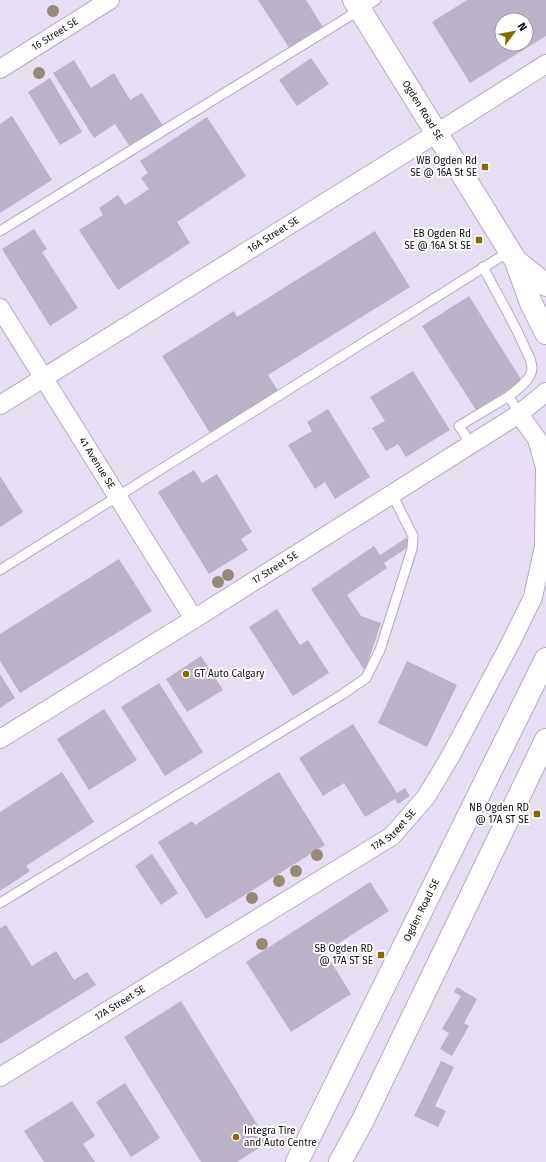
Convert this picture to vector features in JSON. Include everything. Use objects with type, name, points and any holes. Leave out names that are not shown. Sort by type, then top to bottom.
[{"type":"street","name":"16 Street SE","points":[[0,68],[110,0]]},
{"type":"street","name":"Ogden Road SE","points":[[363,3],[437,133],[513,256],[531,303],[546,333]]},
{"type":"street","name":"16A Street SE","points":[[0,405],[546,64]]},
{"type":"street","name":"Ogden Road SE","points":[[513,256],[546,285]]},
{"type":"street","name":"41 Avenue SE","points":[[0,308],[194,618]]},
{"type":"street","name":"17 Street SE","points":[[0,739],[519,414],[546,392]]},
{"type":"street","name":"17A Street SE","points":[[0,1077],[392,836],[426,796],[450,757],[533,597],[544,547],[545,467],[538,439],[519,414]]},
{"type":"street","name":"Ogden Road SE","points":[[297,1162],[546,659]]},
{"type":"street","points":[[340,1162],[362,1122],[546,740]]},
{"type":"lane","points":[[0,231],[363,3]]},
{"type":"lane","points":[[0,570],[483,268],[513,256]]},
{"type":"lane","points":[[471,444],[459,426],[509,396],[522,386],[530,375],[532,369],[530,359],[521,339],[483,268]]},
{"type":"lane","points":[[509,396],[519,414]]},
{"type":"lane","points":[[0,903],[343,694],[366,678],[380,650],[412,549],[414,536],[392,494]]},
{"type":"building","points":[[258,0],[306,0],[323,27],[290,49]]},
{"type":"building","points":[[467,0],[546,0],[546,36],[534,43],[534,12],[494,12],[494,52],[520,52],[470,83],[432,22]]},
{"type":"building","points":[[311,58],[329,84],[297,106],[279,80]]},
{"type":"building","points":[[74,60],[91,88],[114,73],[130,100],[142,93],[163,126],[130,147],[115,124],[94,138],[53,73]]},
{"type":"building","points":[[50,78],[82,132],[60,145],[28,92]]},
{"type":"building","points":[[12,116],[52,180],[0,213],[0,124]]},
{"type":"building","points":[[207,117],[246,176],[177,222],[190,243],[118,290],[79,230],[103,215],[99,208],[118,195],[125,205],[149,189],[141,178],[148,173],[140,161]]},
{"type":"building","points":[[34,229],[47,249],[42,252],[78,308],[50,326],[2,249]]},
{"type":"building","points":[[375,231],[410,287],[268,375],[278,391],[210,433],[162,356],[234,311],[237,317]]},
{"type":"building","points":[[469,296],[522,381],[476,410],[422,326]]},
{"type":"building","points":[[413,371],[450,430],[406,457],[398,444],[386,451],[372,428],[385,421],[370,397]]},
{"type":"building","points":[[328,409],[370,477],[335,499],[325,482],[315,489],[288,445],[312,431],[307,422]]},
{"type":"building","points":[[194,470],[202,483],[217,474],[252,532],[241,539],[248,550],[209,574],[158,492]]},
{"type":"building","points":[[0,476],[23,512],[0,527]]},
{"type":"building","points":[[406,538],[411,545],[384,563],[387,568],[347,595],[361,616],[381,623],[365,671],[311,589],[374,546],[380,555]]},
{"type":"building","points":[[119,559],[152,611],[20,693],[0,661],[0,634]]},
{"type":"building","points":[[277,609],[300,645],[308,640],[329,673],[293,696],[249,627]]},
{"type":"building","points":[[201,656],[223,690],[187,712],[166,679]]},
{"type":"building","points":[[407,661],[457,685],[427,747],[378,723]]},
{"type":"building","points":[[0,674],[15,698],[0,708]]},
{"type":"building","points":[[159,683],[203,752],[165,776],[121,707]]},
{"type":"building","points":[[104,709],[137,760],[89,790],[57,739]]},
{"type":"building","points":[[353,724],[397,793],[405,788],[410,796],[398,804],[395,799],[365,817],[344,783],[323,796],[299,758]]},
{"type":"building","points":[[62,772],[94,822],[26,866],[30,871],[0,891],[0,812]]},
{"type":"building","points":[[279,772],[325,845],[206,919],[158,842],[192,821],[195,825]]},
{"type":"building","points":[[152,854],[178,893],[161,905],[135,866]]},
{"type":"building","points":[[370,882],[389,911],[325,952],[351,994],[291,1032],[246,962]]},
{"type":"building","points":[[6,925],[32,966],[56,951],[74,980],[87,972],[96,985],[0,1044],[0,928]]},
{"type":"building","points":[[457,987],[477,999],[464,1023],[469,1026],[452,1056],[440,1049],[449,1033],[442,1029],[461,996],[454,992]]},
{"type":"building","points":[[181,1001],[268,1142],[237,1162],[201,1162],[124,1037]]},
{"type":"building","points":[[441,1061],[454,1067],[435,1106],[446,1111],[438,1127],[414,1116]]},
{"type":"building","points":[[125,1083],[160,1138],[131,1157],[96,1102]]},
{"type":"building","points":[[72,1101],[95,1136],[83,1144],[95,1162],[44,1162],[24,1131]]},
{"type":"place","name":"WB Ogden Rd SE @ 16A St SE","points":[[485,167]]},
{"type":"place","name":"EB Ogden Rd SE @ 16A St SE","points":[[479,240]]},
{"type":"place","name":"GT Auto Calgary","points":[[186,674]]},
{"type":"place","name":"NB Ogden RD @ 17A ST SE","points":[[537,814]]},
{"type":"place","name":"SB Ogden RD @ 17A ST SE","points":[[381,955]]},
{"type":"place","name":"Integra Tire and Auto Centre","points":[[236,1137]]}]
